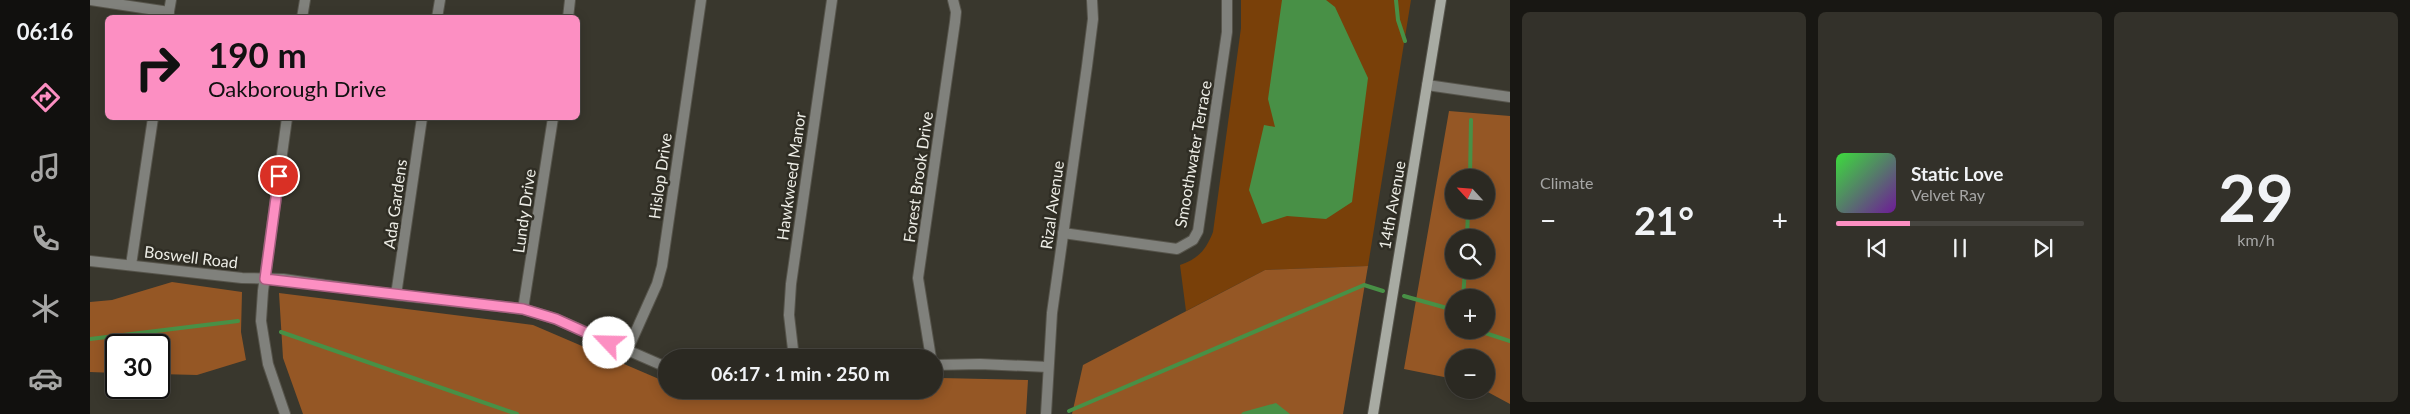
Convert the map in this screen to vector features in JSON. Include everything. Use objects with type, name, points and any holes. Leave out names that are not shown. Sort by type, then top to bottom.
[{"type":"main road","name":"14th Avenue","points":[[1373,414],[1441,0]]},
{"type":"street","points":[[90,0],[168,15],[171,0]]},
{"type":"street","points":[[302,15],[305,0]]},
{"type":"street","points":[[438,15],[440,0]]},
{"type":"street","points":[[568,15],[570,0]]},
{"type":"street","name":"Hislop Drive","points":[[627,351],[657,284],[662,266],[701,0]]},
{"type":"street","name":"Hawkweed Manor","points":[[793,349],[789,315],[790,284],[832,0]]},
{"type":"street","name":"Forest Brook Drive","points":[[930,349],[918,278],[955,22],[956,12],[953,0]]},
{"type":"street","name":"Rizal Avenue","points":[[1046,414],[1052,313],[1092,31],[1092,0]]},
{"type":"street","name":"Smoothwater Terrace","points":[[1063,233],[1177,249],[1193,240],[1198,231],[1227,32],[1227,0]]},
{"type":"street","points":[[1427,85],[1510,97]]},
{"type":"street","points":[[131,265],[153,120]]},
{"type":"street","points":[[285,414],[264,348],[261,321],[287,120]]},
{"type":"street","name":"Ada Gardens","points":[[396,295],[422,120]]},
{"type":"street","name":"Lundy Drive","points":[[523,309],[553,120]]},
{"type":"street","name":"Boswell Road","points":[[90,261],[265,279],[283,279],[396,295],[523,309],[556,319],[658,364]]},
{"type":"street","points":[[943,365],[980,364],[1048,367]]},
{"type":"shaded area","points":[[1241,0],[1411,0],[1368,266],[1265,270],[1186,311],[1180,265],[1192,260],[1201,253],[1213,232],[1241,28]]},
{"type":"shaded area","points":[[1282,0],[1326,0],[1335,7],[1368,78],[1352,202],[1326,219],[1287,216],[1262,224],[1249,190],[1264,125],[1275,127],[1268,99]]},
{"type":"shaded area","points":[[1449,111],[1510,116],[1510,404],[1495,396],[1495,349],[1445,349],[1445,377],[1404,369]]},
{"type":"shaded area","points":[[1368,266],[1343,414],[1072,414],[1083,365],[1265,270]]},
{"type":"shaded area","points":[[172,282],[242,292],[241,332],[246,360],[197,375],[170,374],[170,334],[105,334],[105,373],[90,372],[90,302],[112,300]]},
{"type":"shaded area","points":[[279,293],[533,325],[658,379],[658,399],[943,399],[943,378],[1028,380],[1026,414],[303,414],[283,358]]},
{"type":"shaded area","points":[[1276,403],[1290,414],[1241,414],[1243,412]]},
{"type":"waterway","points":[[1396,0],[1398,20],[1405,41]]},
{"type":"waterway","points":[[1470,169],[1471,120]]},
{"type":"waterway","points":[[1467,229],[1468,219]]},
{"type":"waterway","points":[[1464,279],[1464,289]]},
{"type":"waterway","points":[[1069,411],[1364,285],[1383,291]]},
{"type":"waterway","points":[[1404,296],[1445,307]]},
{"type":"waterway","points":[[90,339],[238,321]]},
{"type":"waterway","points":[[281,332],[517,414]]},
{"type":"waterway","points":[[1495,336],[1510,341]]},
{"type":"route","points":[[279,176],[265,279],[283,279],[396,295],[523,309],[556,319],[609,343]]}]
